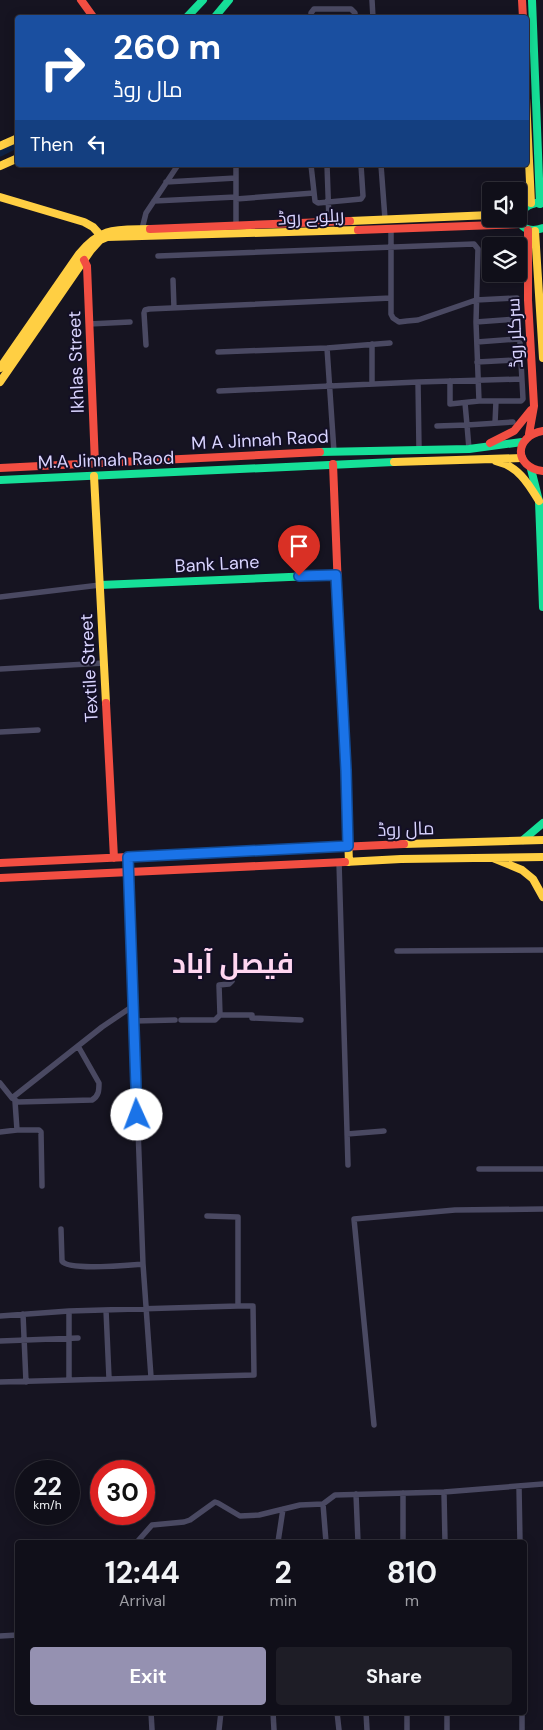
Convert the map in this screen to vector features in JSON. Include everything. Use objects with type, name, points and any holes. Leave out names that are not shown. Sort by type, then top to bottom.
[{"type":"main road","points":[[81,0],[92,15]]},
{"type":"main road","points":[[189,15],[203,0]]},
{"type":"main road","points":[[216,15],[229,0]]},
{"type":"main road","points":[[522,0],[523,15]]},
{"type":"main road","points":[[527,205],[542,204],[532,64],[532,0]]},
{"type":"main road","points":[[0,146],[15,139]]},
{"type":"main road","points":[[0,166],[15,159]]},
{"type":"main road","points":[[529,161],[531,203]]},
{"type":"main road","points":[[0,197],[79,220],[89,224],[101,236]]},
{"type":"main road","name":"ریلوے روڈ","points":[[101,236],[116,230],[482,215]]},
{"type":"main road","name":"ریلوے روڈ","points":[[101,236],[214,236],[482,225]]},
{"type":"main road","points":[[525,227],[531,231],[543,228]]},
{"type":"main road","name":"سرکلر روڈ","points":[[531,231],[536,250],[543,358]]},
{"type":"main road","name":"سرکلر روڈ","points":[[529,434],[534,406],[528,300],[531,231]]},
{"type":"main road","points":[[0,382],[101,236]]},
{"type":"main road","points":[[0,368],[88,242],[101,236]]},
{"type":"main road","points":[[536,250],[543,237]]},
{"type":"main road","name":"Ikhlas Street","points":[[84,260],[87,266],[95,464]]},
{"type":"main road","points":[[534,406],[524,422],[512,433],[479,447],[480,459],[500,462],[514,468],[525,478],[539,501]]},
{"type":"main road","points":[[543,431],[535,431],[529,434],[522,442],[520,450],[525,464],[531,469],[543,471]]},
{"type":"main road","name":"M A Jinnah Raod","points":[[0,468],[334,452],[469,448],[522,442]]},
{"type":"main road","name":"M A Jinnah Raod","points":[[333,464],[522,458]]},
{"type":"main road","points":[[333,464],[349,862]]},
{"type":"main road","name":"M.A Jinnah Raod","points":[[0,480],[333,464]]},
{"type":"main road","points":[[531,469],[539,501],[543,607]]},
{"type":"main road","name":"Textile Street","points":[[94,476],[114,858]]},
{"type":"main road","name":"Bank Lane","points":[[100,585],[262,576],[336,575]]},
{"type":"main road","points":[[523,840],[543,823]]},
{"type":"main road","name":"مال روڈ","points":[[0,863],[348,846],[543,840]]},
{"type":"main road","name":"مال روڈ","points":[[0,878],[339,862],[543,857]]},
{"type":"main road","points":[[493,858],[522,870],[533,879],[543,897]]},
{"type":"street","points":[[372,0],[373,15]]},
{"type":"street","points":[[311,15],[314,9],[351,9],[355,15]]},
{"type":"street","points":[[142,229],[146,213],[177,167]]},
{"type":"street","points":[[236,167],[236,225]]},
{"type":"street","points":[[311,167],[316,202],[361,199],[363,196],[362,167]]},
{"type":"street","points":[[327,167],[329,221]]},
{"type":"street","points":[[382,167],[385,218]]},
{"type":"street","points":[[166,182],[236,178]]},
{"type":"street","points":[[154,201],[314,193]]},
{"type":"street","points":[[391,228],[391,314],[399,322],[418,320],[476,300],[517,298]]},
{"type":"street","points":[[158,256],[474,244],[478,249],[476,322],[479,401]]},
{"type":"street","points":[[173,280],[174,308]]},
{"type":"street","points":[[146,345],[145,310],[391,298]]},
{"type":"street","points":[[476,322],[518,320]]},
{"type":"street","points":[[89,324],[130,322]]},
{"type":"street","points":[[450,381],[450,404],[479,401],[521,401],[523,399],[519,341],[477,342]]},
{"type":"street","points":[[218,352],[327,348],[390,342]]},
{"type":"street","points":[[372,344],[372,384]]},
{"type":"street","points":[[327,348],[334,452]]},
{"type":"street","points":[[477,362],[516,360]]},
{"type":"street","points":[[219,391],[521,379]]},
{"type":"street","points":[[418,382],[420,449]]},
{"type":"street","points":[[495,423],[496,401]]},
{"type":"street","points":[[465,402],[469,448]]},
{"type":"street","points":[[437,426],[512,422]]},
{"type":"street","points":[[0,597],[100,585]]},
{"type":"street","points":[[0,669],[104,663]]},
{"type":"street","points":[[0,732],[38,730]]},
{"type":"street","points":[[128,857],[143,1264],[148,1309],[151,1377]]},
{"type":"street","points":[[339,862],[348,1165]]},
{"type":"street","points":[[397,951],[543,950]]},
{"type":"street","points":[[220,1015],[219,985],[229,984],[232,981]]},
{"type":"street","points":[[14,1100],[78,1046],[133,1006]]},
{"type":"street","points":[[134,1021],[215,1020],[220,1015],[252,1015],[252,1018],[301,1020]]},
{"type":"street","points":[[0,1083],[14,1100],[18,1102],[95,1099],[99,1083],[78,1046]]},
{"type":"street","points":[[14,1100],[17,1130]]},
{"type":"street","points":[[0,1132],[17,1130],[39,1130],[41,1132],[42,1186]]},
{"type":"street","points":[[347,1134],[384,1131]]},
{"type":"street","points":[[479,1169],[543,1169]]},
{"type":"street","points":[[374,1425],[354,1219],[455,1210],[543,1209]]},
{"type":"street","points":[[207,1216],[238,1216],[238,1306]]},
{"type":"street","points":[[61,1229],[62,1261],[66,1265],[79,1267],[143,1264]]},
{"type":"street","points":[[0,1316],[69,1311],[253,1306],[254,1375],[0,1382]]},
{"type":"street","points":[[106,1310],[109,1378]]},
{"type":"street","points":[[69,1311],[69,1379]]},
{"type":"street","points":[[23,1314],[26,1382]]},
{"type":"street","points":[[0,1341],[78,1338]]},
{"type":"street","points":[[138,1540],[147,1528],[152,1525],[190,1520],[215,1502],[240,1516],[259,1515],[300,1505],[323,1504],[335,1495],[444,1492],[543,1484]]},
{"type":"street","points":[[519,1486],[520,1540]]},
{"type":"street","points":[[444,1492],[445,1540]]},
{"type":"street","points":[[402,1493],[404,1540]]},
{"type":"street","points":[[356,1494],[358,1540]]},
{"type":"street","points":[[323,1504],[326,1540]]},
{"type":"street","points":[[278,1540],[283,1509]]},
{"type":"street","points":[[0,1636],[15,1635]]},
{"type":"street","points":[[151,1715],[152,1730]]},
{"type":"street","points":[[219,1730],[221,1715]]},
{"type":"street","points":[[273,1715],[274,1730]]},
{"type":"street","points":[[337,1715],[338,1730]]},
{"type":"street","points":[[366,1715],[367,1730]]},
{"type":"street","points":[[407,1715],[407,1730]]},
{"type":"street","points":[[447,1715],[447,1730]]},
{"type":"street","points":[[522,1715],[522,1730]]},
{"type":"waterway","points":[[0,153],[15,146]]},
{"type":"traffic: fast","points":[[189,15],[203,0]]},
{"type":"traffic: fast","points":[[216,15],[229,0]]},
{"type":"traffic: fast","points":[[532,0],[540,204]]},
{"type":"traffic: fast","points":[[536,203],[522,210],[520,221],[527,229],[543,228]]},
{"type":"traffic: fast","points":[[320,452],[469,449],[522,442]]},
{"type":"traffic: fast","points":[[0,480],[394,462]]},
{"type":"traffic: fast","points":[[531,469],[539,501],[543,607]]},
{"type":"traffic: fast","points":[[100,585],[336,575]]},
{"type":"traffic: fast","points":[[523,840],[543,823]]},
{"type":"traffic: slow","points":[[0,146],[15,139]]},
{"type":"traffic: slow","points":[[0,166],[15,159]]},
{"type":"traffic: slow","points":[[529,161],[531,203]]},
{"type":"traffic: slow","points":[[0,197],[84,222],[93,227],[102,237]]},
{"type":"traffic: slow","points":[[350,221],[482,215]]},
{"type":"traffic: slow","points":[[0,368],[87,245],[95,238],[111,231],[150,229]]},
{"type":"traffic: slow","points":[[0,382],[91,250],[100,240],[107,237],[358,230]]},
{"type":"traffic: slow","points":[[535,231],[543,358]]},
{"type":"traffic: slow","points":[[394,462],[522,458]]},
{"type":"traffic: slow","points":[[496,461],[504,463],[522,476],[539,501]]},
{"type":"traffic: slow","points":[[94,476],[106,703]]},
{"type":"traffic: slow","points":[[341,664],[349,862]]},
{"type":"traffic: slow","points":[[404,844],[543,840]]},
{"type":"traffic: slow","points":[[345,862],[401,859],[543,857]]},
{"type":"traffic: slow","points":[[493,858],[522,870],[533,879],[543,897]]},
{"type":"traffic: jam","points":[[81,0],[92,15]]},
{"type":"traffic: jam","points":[[522,0],[523,15]]},
{"type":"traffic: jam","points":[[150,229],[350,221]]},
{"type":"traffic: jam","points":[[358,230],[482,225]]},
{"type":"traffic: jam","points":[[528,230],[528,300],[534,406],[529,434]]},
{"type":"traffic: jam","points":[[84,260],[87,266],[95,464]]},
{"type":"traffic: jam","points":[[490,443],[514,431],[531,410]]},
{"type":"traffic: jam","points":[[543,431],[533,434],[527,439],[522,445],[521,451],[522,458],[526,464],[543,471]]},
{"type":"traffic: jam","points":[[0,468],[320,452]]},
{"type":"traffic: jam","points":[[333,464],[341,664]]},
{"type":"traffic: jam","points":[[106,703],[114,858]]},
{"type":"traffic: jam","points":[[0,863],[404,844]]},
{"type":"traffic: jam","points":[[0,878],[345,862]]},
{"type":"district","name":"فیصل آباد","points":[[233,963]]},
{"type":"route","points":[[137,1115],[128,857],[348,846],[336,575],[299,576]]}]
